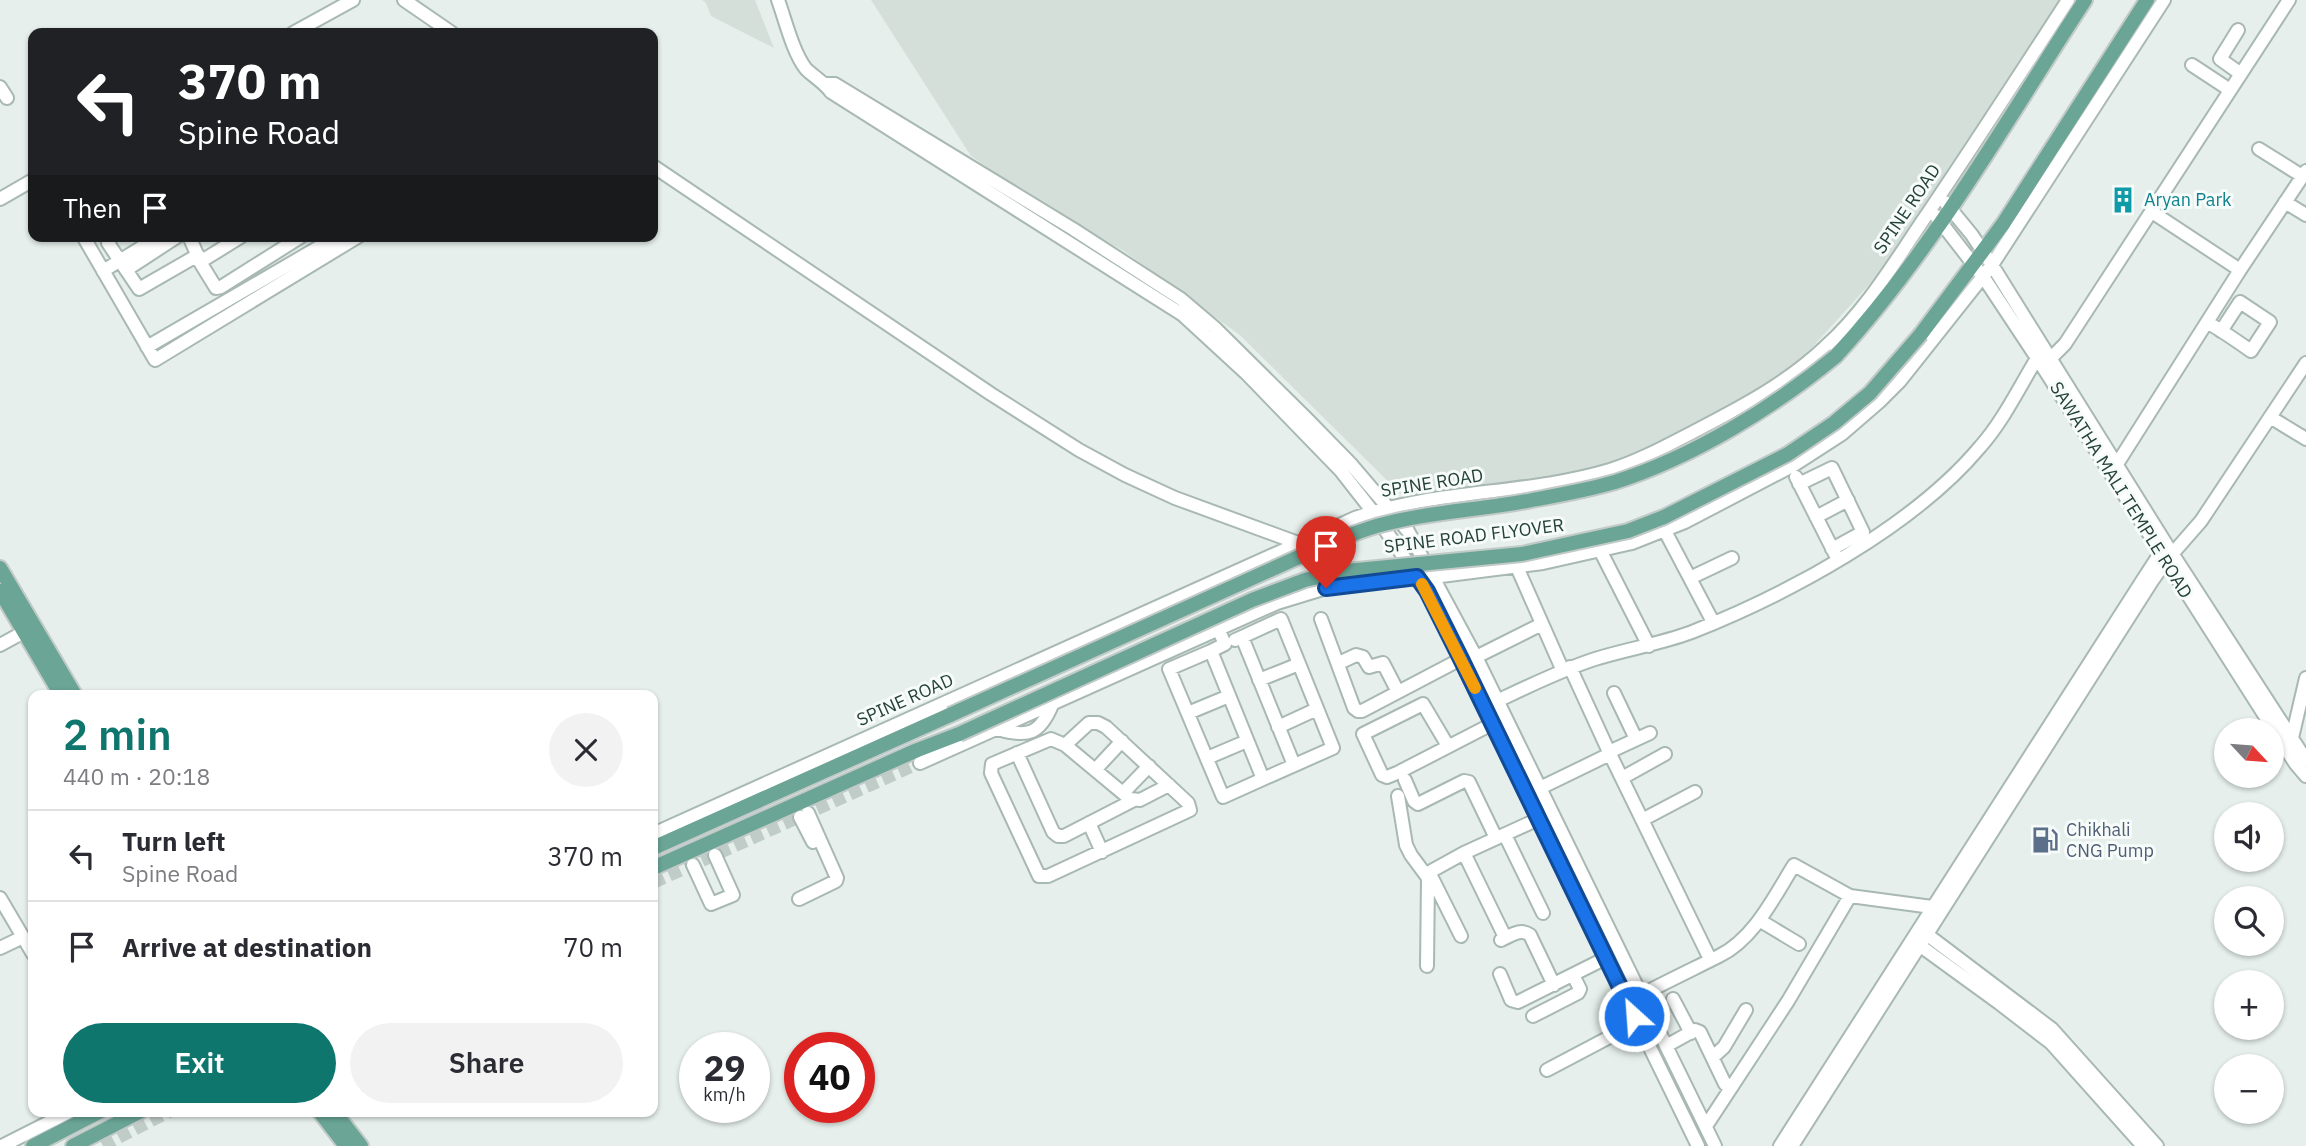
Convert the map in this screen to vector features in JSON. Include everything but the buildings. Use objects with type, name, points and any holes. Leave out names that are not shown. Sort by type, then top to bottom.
[{"type":"main road","name":"SPINE ROAD","points":[[1941,222],[2085,0]]},
{"type":"main road","points":[[1974,265],[2147,0]]},
{"type":"main road","name":"SPINE ROAD FLYOVER","points":[[905,729],[950,715],[1360,531],[1415,517],[1515,503],[1614,482],[1645,471],[1707,441],[1803,383],[1836,356],[1864,325],[1941,222]]},
{"type":"main road","points":[[1908,243],[1921,252]]},
{"type":"main road","name":"SPINE ROAD FLYOVER","points":[[918,757],[959,734],[1252,600],[1305,580],[1347,572],[1521,554],[1604,537],[1664,517],[1787,454],[1834,423],[1870,393],[1921,334],[1974,265]]},
{"type":"main road","points":[[0,568],[59,690]]},
{"type":"main road","points":[[0,591],[72,690]]},
{"type":"main road","name":"SPINE ROAD","points":[[658,847],[905,729]]},
{"type":"main road","points":[[658,867],[918,757]]},
{"type":"main road","points":[[33,1146],[89,1117]]},
{"type":"main road","points":[[73,1146],[129,1117]]},
{"type":"main road","points":[[324,1117],[346,1146]]},
{"type":"main road","points":[[339,1117],[361,1146]]},
{"type":"street","points":[[302,28],[353,0]]},
{"type":"street","points":[[404,0],[445,28]]},
{"type":"street","points":[[778,0],[800,59],[807,69],[825,84],[835,84],[1027,208],[1183,315],[1289,416],[1341,471],[1373,512],[1427,591],[1698,1146]]},
{"type":"street","name":"SPINE ROAD","points":[[658,832],[905,729],[1298,543],[1373,512],[1387,507],[1529,488],[1610,470],[1652,453],[1756,399],[1795,373],[1827,346],[1853,316],[1940,196],[2068,0]]},
{"type":"street","points":[[918,757],[998,729],[1277,603],[1326,588],[1517,567],[1601,552],[1665,531],[1791,467],[1842,434],[1879,402],[1900,381],[1983,278],[2164,0]]},
{"type":"street","points":[[1835,554],[1907,514],[1962,468],[2000,421],[2044,358],[2065,344],[2289,0]]},
{"type":"street","points":[[2238,30],[2220,60],[2241,74]]},
{"type":"street","points":[[2192,65],[2230,90]]},
{"type":"street","points":[[2117,464],[2305,173],[2259,149]]},
{"type":"street","points":[[658,169],[991,394],[1079,450],[1175,498],[1298,543]]},
{"type":"street","points":[[0,200],[28,183]]},
{"type":"street","name":"SAWATHA MALI TEMPLE ROAD","points":[[1940,196],[1992,265],[2044,358],[2295,763],[2306,776]]},
{"type":"street","points":[[2285,202],[2306,215]]},
{"type":"street","points":[[1027,208],[1163,287],[1191,307],[1350,463],[1408,531],[1476,657],[1715,1146]]},
{"type":"street","name":"SAWATHA MALI TEMPLE ROAD","points":[[1930,210],[2044,358],[2117,464],[2167,554],[2306,760]]},
{"type":"street","points":[[2152,212],[2240,270]]},
{"type":"street","points":[[86,242],[155,360],[330,242]]},
{"type":"street","points":[[109,242],[139,289],[230,242]]},
{"type":"street","points":[[122,265],[152,242]]},
{"type":"street","points":[[103,271],[122,265],[166,242]]},
{"type":"street","points":[[192,242],[215,287],[219,288],[280,245],[287,273]]},
{"type":"street","points":[[148,347],[347,242]]},
{"type":"street","points":[[2207,322],[2221,331]]},
{"type":"street","points":[[1923,931],[1932,907],[2167,554],[2201,521],[2270,417],[2302,378]]},
{"type":"street","points":[[2270,417],[2306,439]]},
{"type":"street","points":[[1791,467],[1835,554]]},
{"type":"street","points":[[1497,701],[1597,658],[1649,646],[1713,622],[1814,575],[1863,532],[1832,468],[1800,484]]},
{"type":"street","points":[[1816,517],[1848,500]]},
{"type":"street","points":[[1665,531],[1713,622]]},
{"type":"street","points":[[1601,552],[1649,646]]},
{"type":"street","points":[[1780,1146],[2167,554]]},
{"type":"street","points":[[1690,578],[1732,558]]},
{"type":"street","points":[[1517,567],[1542,624],[1622,778],[1710,959]]},
{"type":"street","points":[[1281,620],[1333,748],[1223,797],[1169,669],[1225,644],[1281,620]]},
{"type":"street","points":[[1321,620],[1354,708],[1358,711],[1461,659]]},
{"type":"street","points":[[1476,657],[1542,624]]},
{"type":"street","points":[[0,645],[29,629]]},
{"type":"street","points":[[1218,629],[1225,644]]},
{"type":"street","points":[[1242,637],[1294,765]]},
{"type":"street","points":[[1211,651],[1262,779]]},
{"type":"street","points":[[1339,663],[1360,654],[1369,667],[1383,663],[1397,690]]},
{"type":"street","points":[[1259,680],[1299,664]]},
{"type":"street","points":[[2292,738],[2306,678]]},
{"type":"street","points":[[1614,693],[1636,739]]},
{"type":"street","points":[[1188,713],[1229,696]]},
{"type":"street","points":[[1448,746],[1423,704],[1363,734],[1382,775],[1387,777],[1492,724]]},
{"type":"street","points":[[998,729],[1018,735],[1032,731],[1045,720],[1052,705]]},
{"type":"street","points":[[1278,727],[1317,709]]},
{"type":"street","points":[[1065,745],[1089,723],[1094,722],[1106,727],[1188,803],[1190,810],[1048,876],[1039,876],[990,768],[992,764],[1051,739],[1065,745],[1134,800]]},
{"type":"street","points":[[1032,731],[1037,744]]},
{"type":"street","points":[[1540,788],[1650,733]]},
{"type":"street","points":[[1095,770],[1122,741]]},
{"type":"street","points":[[1207,758],[1247,741]]},
{"type":"street","points":[[1017,753],[1053,832],[1058,836],[1169,785]]},
{"type":"street","points":[[1622,778],[1665,754]]},
{"type":"street","points":[[1123,793],[1149,766]]},
{"type":"street","points":[[1405,780],[1413,801],[1419,804],[1464,781],[1469,782],[1543,913]]},
{"type":"street","points":[[1642,820],[1695,792]]},
{"type":"street","points":[[1398,796],[1410,855],[1427,873],[1461,936]]},
{"type":"street","points":[[1427,873],[1552,813]]},
{"type":"street","points":[[799,899],[836,881],[837,878],[804,815],[828,873]]},
{"type":"street","points":[[1090,823],[1102,852]]},
{"type":"street","points":[[1464,853],[1502,937],[1520,931],[1530,935],[1554,985]]},
{"type":"street","points":[[693,865],[711,904],[733,895],[715,855]]},
{"type":"street","points":[[1641,995],[1719,956],[1737,943],[1759,920],[1794,865],[1850,896],[1932,907]]},
{"type":"street","points":[[1427,873],[1427,967]]},
{"type":"street","points":[[1706,1126],[1788,1000],[1850,896]]},
{"type":"street","points":[[0,898],[28,946]]},
{"type":"street","points":[[1759,920],[1799,944]]},
{"type":"street","points":[[1923,931],[2052,1029],[2157,1146]]},
{"type":"street","points":[[0,948],[23,937]]},
{"type":"street","points":[[1792,1146],[1915,943]]},
{"type":"street","points":[[1915,943],[2050,1043],[2143,1146]]},
{"type":"street","points":[[1500,974],[1514,1002],[1606,958]]},
{"type":"street","points":[[1533,1016],[1578,993],[1580,989],[1573,975]]},
{"type":"street","points":[[1672,999],[1691,1032]]},
{"type":"street","points":[[1548,1070],[1636,1019],[1647,1009]]},
{"type":"street","points":[[1713,1058],[1724,1047],[1746,1010]]},
{"type":"street","points":[[1666,1046],[1695,1030],[1700,1032],[1725,1084]]},
{"type":"street","points":[[2,1146],[59,1117]]},
{"type":"shaded area","points":[[702,0],[755,0],[774,48],[711,16]]},
{"type":"shaded area","points":[[871,0],[2060,0],[1896,255],[1788,374],[1643,459],[1412,505],[1241,336],[1124,251],[1055,214],[971,156]]},
{"type":"tunnel","points":[[658,881],[920,763]]},
{"type":"tunnel","points":[[103,1146],[159,1117]]},
{"type":"slow traffic","points":[[1422,584],[1475,688]]},
{"type":"place","name":"Aryan Park","points":[[2123,200]]},
{"type":"place","name":"Chikhali CNG Pump","points":[[2045,840]]},
{"type":"route","points":[[1326,588],[1417,577],[1427,591],[1461,659],[1634,1016]]}]
